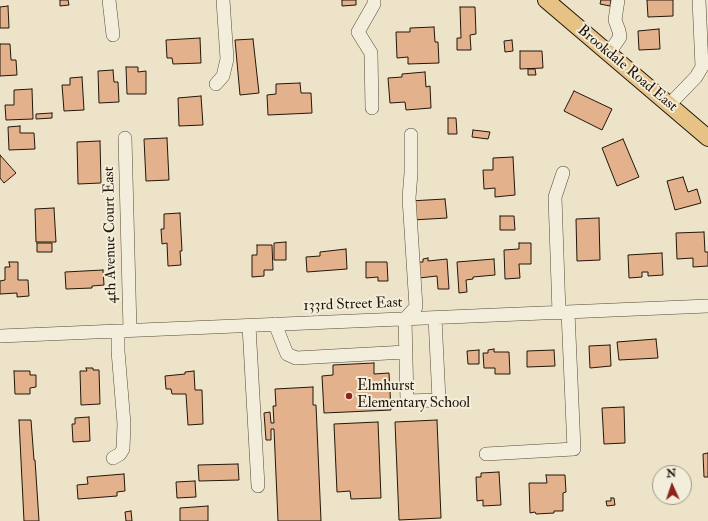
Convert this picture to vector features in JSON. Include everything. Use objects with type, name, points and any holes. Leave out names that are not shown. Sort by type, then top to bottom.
[{"type":"main road","name":"Brookdale Road East","points":[[546,0],[670,104],[708,138]]},
{"type":"street","points":[[109,0],[114,35]]},
{"type":"street","points":[[216,84],[223,76],[227,59],[223,0]]},
{"type":"street","points":[[372,108],[370,53],[358,32],[374,4],[374,0]]},
{"type":"street","points":[[609,53],[620,37],[615,20],[618,0]]},
{"type":"street","points":[[670,104],[696,77],[702,67],[699,0]]},
{"type":"street","points":[[411,135],[411,173],[409,198],[416,307],[405,319],[407,400],[439,400],[435,318]]},
{"type":"street","name":"4th Avenue Court East","points":[[113,458],[120,454],[124,449],[124,424],[118,351],[124,331],[125,138]]},
{"type":"street","points":[[486,454],[574,449],[555,197],[563,173]]},
{"type":"street","name":"133rd Street East","points":[[0,336],[708,306]]},
{"type":"street","points":[[275,324],[287,354],[296,358],[406,352]]},
{"type":"street","points":[[249,326],[258,486]]},
{"type":"building","points":[[60,0],[68,0],[69,5],[60,6]]},
{"type":"building","points":[[342,0],[356,0],[356,5],[342,6]]},
{"type":"building","points":[[601,0],[611,0],[610,6],[600,4]]},
{"type":"building","points":[[647,0],[673,0],[673,16],[648,17]]},
{"type":"building","points":[[8,6],[9,28],[0,28],[0,7]]},
{"type":"building","points":[[460,7],[475,7],[476,34],[470,35],[471,50],[457,50],[457,38],[461,38]]},
{"type":"building","points":[[434,27],[435,42],[438,42],[439,63],[408,64],[408,57],[397,58],[396,32],[410,32],[410,28]]},
{"type":"building","points":[[659,29],[660,49],[639,50],[638,31]]},
{"type":"building","points":[[200,38],[201,63],[173,64],[172,58],[167,58],[166,40]]},
{"type":"building","points":[[253,39],[259,93],[240,95],[235,40]]},
{"type":"building","points":[[512,40],[513,51],[505,52],[504,41]]},
{"type":"building","points":[[0,44],[10,44],[11,60],[16,60],[17,75],[0,76]]},
{"type":"building","points":[[520,51],[542,51],[543,68],[520,69]]},
{"type":"building","points":[[126,67],[138,67],[138,72],[146,71],[146,94],[127,94]]},
{"type":"building","points":[[528,69],[535,69],[536,75],[528,75]]},
{"type":"building","points":[[113,70],[114,82],[118,82],[119,102],[99,103],[98,71]]},
{"type":"building","points":[[425,72],[426,87],[430,86],[431,108],[406,110],[405,102],[390,103],[388,78],[402,77],[402,74]]},
{"type":"building","points":[[82,77],[84,110],[64,111],[62,85],[70,85],[70,78]]},
{"type":"building","points":[[300,83],[301,93],[311,93],[312,113],[268,115],[267,95],[276,94],[276,84]]},
{"type":"building","points":[[32,89],[33,119],[6,120],[5,105],[14,105],[14,90]]},
{"type":"building","points":[[574,91],[612,109],[602,130],[564,111]]},
{"type":"building","points":[[201,96],[203,125],[179,126],[178,98]]},
{"type":"building","points":[[52,113],[52,118],[36,119],[36,114]]},
{"type":"building","points":[[448,118],[456,118],[457,134],[448,134]]},
{"type":"building","points":[[20,126],[20,133],[34,133],[35,149],[9,150],[8,127]]},
{"type":"building","points":[[473,130],[490,132],[488,139],[472,137]]},
{"type":"building","points":[[167,138],[169,180],[146,181],[144,139]]},
{"type":"building","points":[[623,139],[639,177],[617,186],[602,148]]},
{"type":"building","points":[[100,141],[101,183],[78,184],[77,142]]},
{"type":"building","points":[[0,155],[16,173],[4,183],[0,178]]},
{"type":"building","points":[[513,157],[515,195],[495,197],[495,188],[484,189],[483,170],[493,170],[493,158]]},
{"type":"building","points":[[683,177],[688,192],[697,189],[701,203],[675,210],[667,181]]},
{"type":"building","points":[[445,199],[447,218],[412,220],[410,201]]},
{"type":"building","points":[[54,208],[56,242],[36,242],[35,209]]},
{"type":"building","points":[[180,213],[182,251],[180,251],[181,265],[168,266],[167,243],[162,244],[161,229],[164,229],[164,214]]},
{"type":"building","points":[[500,216],[514,216],[515,230],[500,230]]},
{"type":"building","points":[[599,218],[600,260],[577,261],[576,219]]},
{"type":"building","points":[[704,232],[705,252],[708,252],[708,266],[693,267],[693,258],[677,259],[676,233]]},
{"type":"building","points":[[286,242],[286,260],[274,260],[274,243]]},
{"type":"building","points":[[37,243],[52,243],[52,252],[37,252]]},
{"type":"building","points":[[519,243],[531,243],[531,264],[519,264],[520,278],[505,279],[504,250],[519,249]]},
{"type":"building","points":[[257,245],[272,245],[273,270],[264,270],[264,276],[252,277],[252,255],[257,255]]},
{"type":"building","points":[[346,249],[347,269],[307,272],[306,257],[320,256],[320,252]]},
{"type":"building","points":[[662,253],[663,275],[648,276],[648,272],[642,272],[642,277],[629,278],[628,255]]},
{"type":"building","points":[[428,258],[428,261],[447,259],[449,289],[438,289],[437,276],[419,278],[418,262],[423,262],[423,259]]},
{"type":"building","points":[[494,259],[495,275],[473,277],[473,279],[466,280],[467,292],[459,293],[457,262]]},
{"type":"building","points":[[9,262],[18,262],[18,280],[28,280],[29,296],[17,297],[17,293],[0,294],[0,281],[5,280],[5,267],[10,267]]},
{"type":"building","points":[[366,262],[387,262],[388,281],[378,281],[378,277],[366,278]]},
{"type":"building","points":[[103,270],[104,285],[92,286],[92,288],[66,289],[65,272]]},
{"type":"building","points":[[656,339],[658,358],[619,360],[617,342]]},
{"type":"building","points":[[610,345],[611,366],[590,368],[589,346]]},
{"type":"building","points":[[494,349],[494,352],[509,352],[510,374],[495,374],[495,368],[484,368],[483,353],[488,353],[488,350]]},
{"type":"building","points":[[479,350],[479,364],[468,364],[467,351]]},
{"type":"building","points":[[554,350],[555,366],[527,367],[527,351]]},
{"type":"building","points":[[374,363],[374,374],[389,373],[391,410],[324,413],[322,376],[333,375],[333,365]]},
{"type":"building","points":[[86,368],[99,370],[100,404],[81,405],[80,371],[87,371]]},
{"type":"building","points":[[14,371],[30,371],[30,375],[36,375],[36,387],[30,388],[30,394],[15,394]]},
{"type":"building","points":[[194,371],[195,390],[202,390],[203,424],[188,425],[186,394],[172,394],[171,389],[166,389],[165,376],[185,374],[185,372]]},
{"type":"building","points":[[313,387],[313,405],[316,405],[321,521],[278,521],[274,429],[271,429],[271,440],[266,440],[264,413],[270,412],[271,423],[274,423],[273,406],[276,406],[275,389]]},
{"type":"building","points":[[624,407],[625,443],[604,444],[602,408]]},
{"type":"building","points":[[89,417],[90,441],[73,442],[72,424],[75,424],[75,418]]},
{"type":"building","points":[[19,420],[31,420],[39,521],[24,521]]},
{"type":"building","points":[[437,420],[441,518],[399,520],[395,422]]},
{"type":"building","points":[[378,422],[381,498],[351,499],[350,491],[337,492],[334,424]]},
{"type":"building","points":[[708,453],[708,477],[704,477],[703,454]]},
{"type":"building","points":[[238,464],[239,480],[199,481],[198,465]]},
{"type":"building","points":[[499,472],[501,505],[483,506],[483,500],[477,501],[476,477],[481,477],[481,473]]},
{"type":"building","points":[[124,474],[125,491],[117,492],[117,496],[78,499],[77,485],[88,484],[87,477]]},
{"type":"building","points":[[546,475],[565,475],[566,492],[563,493],[563,511],[554,511],[554,513],[530,513],[529,483],[547,483]]},
{"type":"building","points":[[195,481],[196,497],[177,498],[176,482]]},
{"type":"building","points":[[611,498],[614,498],[615,505],[607,506],[606,501],[611,501]]},
{"type":"building","points":[[208,506],[208,521],[180,521],[180,508]]},
{"type":"building","points":[[131,511],[132,521],[126,521],[125,512]]},
{"type":"place","name":"Elmhurst Elementary School","points":[[349,396]]}]
